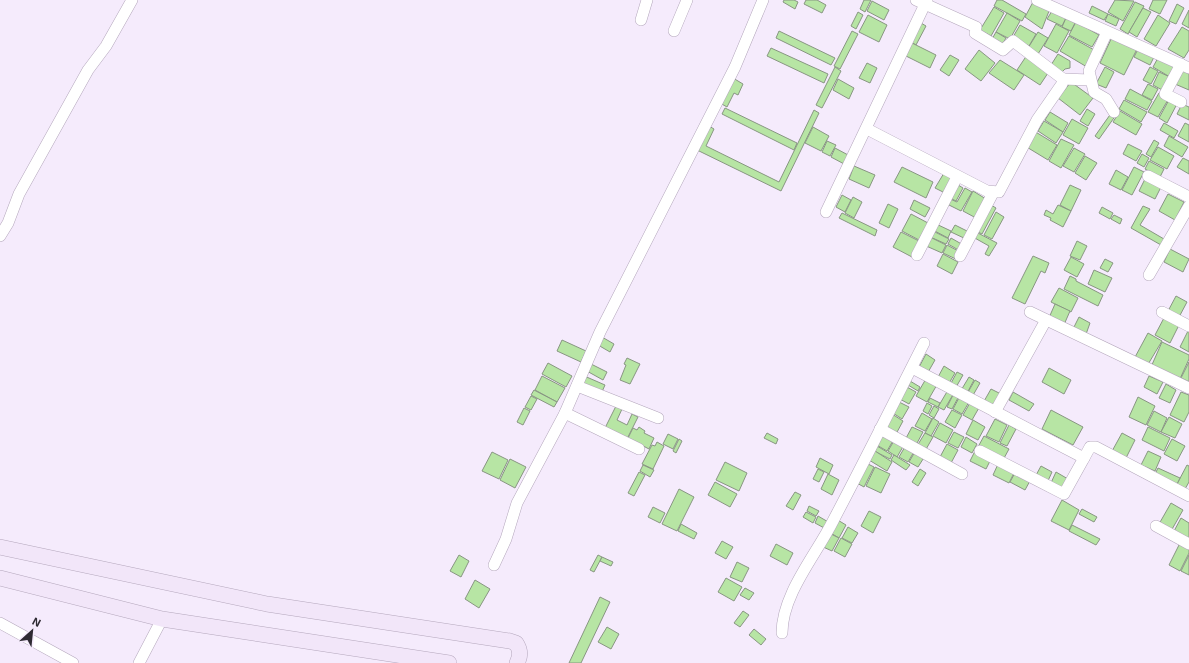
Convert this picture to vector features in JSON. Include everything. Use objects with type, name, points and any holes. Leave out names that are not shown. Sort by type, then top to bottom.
[{"type":"street","points":[[0,236],[8,223],[19,194],[80,84],[106,46],[132,0]]},
{"type":"street","points":[[641,20],[647,0]]},
{"type":"street","points":[[674,31],[687,0]]},
{"type":"street","points":[[494,565],[506,539],[517,503],[565,413],[600,332],[735,67],[763,0]]},
{"type":"street","points":[[1037,0],[1185,66],[1165,94],[1181,102]]},
{"type":"street","points":[[826,212],[867,129],[923,1],[976,27],[975,32],[1003,50],[1013,41],[1063,79],[1090,80]]},
{"type":"street","points":[[1107,32],[1089,71],[1094,92],[1106,99],[1114,112]]},
{"type":"street","points":[[867,129],[993,193],[999,192],[1037,120],[1062,84],[1063,79]]},
{"type":"street","points":[[917,255],[958,176]]},
{"type":"street","points":[[1148,176],[1189,197]]},
{"type":"street","points":[[960,256],[993,193]]},
{"type":"street","points":[[1150,275],[1189,206]]},
{"type":"street","points":[[1030,312],[1189,388]]},
{"type":"street","points":[[1162,312],[1189,326]]},
{"type":"street","points":[[995,412],[1046,320]]},
{"type":"street","points":[[782,633],[782,624],[793,591],[833,522],[924,343]]},
{"type":"street","points":[[912,368],[1084,458]]},
{"type":"street","points":[[577,386],[658,418]]},
{"type":"street","points":[[565,413],[639,448]]},
{"type":"street","points":[[880,429],[962,474]]},
{"type":"street","points":[[980,451],[1064,494],[1090,447],[1096,447],[1188,492]]},
{"type":"street","points":[[1156,526],[1189,544]]},
{"type":"street","points":[[0,547],[267,604],[516,642],[519,648],[519,659],[517,663]]},
{"type":"street","points":[[0,578],[162,619],[449,663]]},
{"type":"street","points":[[139,663],[162,619]]},
{"type":"street","points":[[0,623],[73,663]]},
{"type":"building","points":[[784,0],[794,0],[798,2],[795,9],[783,2]]},
{"type":"building","points":[[806,0],[817,0],[826,5],[822,13],[804,4]]},
{"type":"building","points":[[864,0],[871,0],[865,12],[860,9]]},
{"type":"building","points":[[997,0],[1002,0],[1026,14],[1022,21],[994,6]]},
{"type":"building","points":[[1115,0],[1134,1],[1123,21],[1108,12]]},
{"type":"building","points":[[1153,0],[1167,0],[1160,14],[1149,9]]},
{"type":"building","points":[[872,1],[889,10],[884,20],[867,11]]},
{"type":"building","points":[[1033,2],[1049,11],[1042,29],[1025,17]]},
{"type":"building","points":[[1135,2],[1144,6],[1128,34],[1120,29]]},
{"type":"building","points":[[1177,4],[1184,8],[1176,24],[1169,21]]},
{"type":"building","points":[[1092,6],[1108,14],[1104,20],[1089,13]]},
{"type":"building","points":[[994,7],[1004,13],[991,36],[980,30]]},
{"type":"building","points":[[1143,8],[1151,12],[1137,37],[1129,32]]},
{"type":"building","points":[[1189,10],[1189,28],[1182,24]]},
{"type":"building","points":[[1052,11],[1066,18],[1062,26],[1047,19]]},
{"type":"building","points":[[858,12],[863,15],[856,29],[851,26]]},
{"type":"building","points":[[1007,13],[1020,21],[1010,39],[996,32]]},
{"type":"building","points":[[1108,14],[1119,19],[1116,26],[1105,21]]},
{"type":"building","points":[[868,15],[887,25],[879,42],[859,32]]},
{"type":"building","points":[[1158,15],[1170,23],[1156,46],[1144,39]]},
{"type":"building","points":[[1066,18],[1075,23],[1071,31],[1062,27]]},
{"type":"building","points":[[1076,22],[1099,35],[1092,47],[1069,35]]},
{"type":"building","points":[[921,23],[926,26],[916,45],[911,42]]},
{"type":"building","points":[[1056,24],[1069,31],[1057,53],[1044,46]]},
{"type":"building","points":[[1020,25],[1036,34],[1029,46],[1013,37]]},
{"type":"building","points":[[1182,27],[1189,31],[1189,50],[1184,58],[1168,49]]},
{"type":"building","points":[[779,31],[835,58],[831,65],[776,38]]},
{"type":"building","points":[[852,31],[858,34],[840,69],[834,66]]},
{"type":"building","points":[[996,32],[1006,38],[1002,45],[992,39]]},
{"type":"building","points":[[1038,32],[1048,38],[1038,54],[1028,48]]},
{"type":"building","points":[[1069,36],[1096,51],[1087,67],[1060,51]]},
{"type":"building","points":[[1112,37],[1137,49],[1124,75],[1100,63]]},
{"type":"building","points":[[910,42],[936,55],[930,68],[904,55]]},
{"type":"building","points":[[771,48],[828,74],[824,83],[767,56]]},
{"type":"building","points":[[1138,49],[1154,57],[1150,65],[1134,57]]},
{"type":"building","points":[[979,50],[995,63],[981,81],[965,69]]},
{"type":"building","points":[[1058,54],[1070,61],[1070,68],[1065,69],[1062,72],[1051,65]]},
{"type":"building","points":[[950,55],[959,60],[949,76],[940,70]]},
{"type":"building","points":[[1027,55],[1050,70],[1040,85],[1017,70]]},
{"type":"building","points":[[1159,56],[1176,66],[1170,77],[1153,67]]},
{"type":"building","points":[[1000,60],[1024,75],[1014,90],[989,73]]},
{"type":"building","points":[[867,63],[877,68],[870,83],[859,78]]},
{"type":"building","points":[[835,67],[841,71],[822,108],[816,105]]},
{"type":"building","points":[[1105,67],[1114,72],[1106,88],[1096,84]]},
{"type":"building","points":[[1150,67],[1158,71],[1151,84],[1143,80]]},
{"type":"building","points":[[1182,69],[1189,72],[1189,90],[1175,84]]},
{"type":"building","points":[[1159,72],[1170,77],[1164,91],[1153,85]]},
{"type":"building","points":[[733,78],[743,84],[738,95],[734,93],[727,107],[720,103]]},
{"type":"building","points":[[838,79],[854,88],[849,99],[833,90]]},
{"type":"building","points":[[1071,82],[1093,98],[1080,115],[1058,98]]},
{"type":"building","points":[[1148,84],[1158,89],[1152,100],[1142,95]]},
{"type":"building","points":[[1130,89],[1152,101],[1147,110],[1125,99]]},
{"type":"building","points":[[1159,93],[1169,98],[1158,117],[1148,112]]},
{"type":"building","points":[[1170,98],[1178,102],[1167,123],[1159,118]]},
{"type":"building","points":[[1124,100],[1147,112],[1141,122],[1119,109]]},
{"type":"building","points":[[1182,104],[1189,107],[1189,120],[1177,114]]},
{"type":"building","points":[[725,108],[797,143],[794,150],[722,114]]},
{"type":"building","points":[[1087,109],[1095,114],[1088,126],[1080,121]]},
{"type":"building","points":[[814,110],[819,113],[781,191],[697,150],[709,126],[714,129],[706,146],[779,182]]},
{"type":"building","points":[[1120,111],[1142,124],[1136,135],[1113,122]]},
{"type":"building","points":[[1050,112],[1068,123],[1063,132],[1045,120]]},
{"type":"building","points":[[1112,112],[1116,115],[1099,139],[1095,136]]},
{"type":"building","points":[[1072,119],[1088,128],[1079,144],[1063,135]]},
{"type":"building","points":[[1044,121],[1063,132],[1056,143],[1038,131]]},
{"type":"building","points":[[1164,123],[1178,131],[1174,138],[1160,130]]},
{"type":"building","points":[[1185,123],[1189,125],[1189,142],[1178,136]]},
{"type":"building","points":[[813,127],[829,136],[821,151],[805,143]]},
{"type":"building","points":[[1034,131],[1057,145],[1048,160],[1025,146]]},
{"type":"building","points":[[1169,136],[1188,147],[1182,157],[1164,146]]},
{"type":"building","points":[[1061,139],[1074,145],[1061,168],[1049,161]]},
{"type":"building","points":[[1154,140],[1159,143],[1151,157],[1146,154]]},
{"type":"building","points":[[827,141],[836,145],[830,156],[822,152]]},
{"type":"building","points":[[1128,144],[1142,151],[1136,161],[1123,154]]},
{"type":"building","points":[[1158,147],[1174,156],[1167,169],[1150,160]]},
{"type":"building","points":[[835,148],[850,156],[846,165],[831,157]]},
{"type":"building","points":[[1074,148],[1085,154],[1074,172],[1063,166]]},
{"type":"building","points":[[1142,154],[1149,158],[1144,167],[1137,163]]},
{"type":"building","points":[[1085,156],[1097,163],[1086,180],[1075,173]]},
{"type":"building","points":[[1183,158],[1189,161],[1189,174],[1177,167]]},
{"type":"building","points":[[1149,161],[1164,169],[1160,177],[1145,169]]},
{"type":"building","points":[[854,166],[875,175],[869,188],[849,179]]},
{"type":"building","points":[[902,167],[933,182],[926,198],[894,182]]},
{"type":"building","points":[[1134,167],[1144,172],[1132,195],[1122,190]]},
{"type":"building","points":[[1116,170],[1128,177],[1121,190],[1109,184]]},
{"type":"building","points":[[944,173],[953,178],[945,193],[935,188]]},
{"type":"building","points":[[1146,177],[1162,185],[1155,199],[1139,191]]},
{"type":"building","points":[[955,183],[963,188],[956,201],[948,197]]},
{"type":"building","points":[[1070,185],[1081,190],[1071,211],[1060,205]]},
{"type":"building","points":[[965,188],[972,192],[961,211],[945,203],[948,198],[957,202]]},
{"type":"building","points":[[973,191],[986,199],[976,218],[963,211]]},
{"type":"building","points":[[1168,194],[1184,202],[1175,220],[1159,211]]},
{"type":"building","points":[[842,195],[851,200],[845,212],[836,207]]},
{"type":"building","points":[[853,197],[862,202],[854,218],[845,213]]},
{"type":"building","points":[[914,200],[930,208],[925,217],[910,209]]},
{"type":"building","points":[[888,204],[898,209],[889,228],[879,223]]},
{"type":"building","points":[[991,205],[996,208],[982,234],[978,232]]},
{"type":"building","points":[[1058,205],[1071,211],[1063,227],[1050,220],[1051,218],[1044,215],[1046,210],[1053,214]]},
{"type":"building","points":[[1143,206],[1150,209],[1140,225],[1164,239],[1161,245],[1131,228]]},
{"type":"building","points":[[1102,207],[1113,213],[1110,219],[1099,213]]},
{"type":"building","points":[[996,212],[1004,217],[992,239],[984,235]]},
{"type":"building","points":[[842,213],[877,230],[875,236],[839,218]]},
{"type":"building","points":[[911,214],[928,223],[919,240],[902,231]]},
{"type":"building","points":[[1114,215],[1122,219],[1120,224],[1111,219]]},
{"type":"building","points":[[934,223],[951,231],[948,238],[931,229]]},
{"type":"building","points":[[955,225],[969,232],[966,239],[951,232]]},
{"type":"building","points":[[931,230],[949,239],[946,244],[928,236]]},
{"type":"building","points":[[901,232],[919,241],[912,257],[893,247]]},
{"type":"building","points":[[976,232],[997,243],[989,256],[985,254],[989,246],[973,237]]},
{"type":"building","points":[[928,236],[946,245],[942,253],[924,245]]},
{"type":"building","points":[[951,238],[965,246],[962,252],[948,244]]},
{"type":"building","points":[[1077,241],[1087,246],[1080,260],[1070,256]]},
{"type":"building","points":[[947,245],[962,253],[958,260],[943,253]]},
{"type":"building","points":[[1170,249],[1189,259],[1183,272],[1164,262]]},
{"type":"building","points":[[943,254],[958,262],[952,274],[937,266]]},
{"type":"building","points":[[1033,256],[1049,263],[1045,273],[1041,271],[1025,304],[1012,298]]},
{"type":"building","points":[[1071,257],[1084,264],[1077,277],[1064,270]]},
{"type":"building","points":[[1105,259],[1113,263],[1108,272],[1100,268]]},
{"type":"building","points":[[1094,270],[1112,278],[1105,292],[1088,284]]},
{"type":"building","points":[[1070,276],[1076,279],[1076,281],[1103,295],[1098,306],[1064,289]]},
{"type":"building","points":[[1059,288],[1078,298],[1071,312],[1051,302]]},
{"type":"building","points":[[1176,296],[1187,302],[1178,319],[1167,313]]},
{"type":"building","points":[[1055,304],[1070,311],[1063,327],[1048,320]]},
{"type":"building","points":[[1165,316],[1180,323],[1170,343],[1155,335]]},
{"type":"building","points":[[1079,317],[1090,323],[1085,337],[1072,331]]},
{"type":"building","points":[[1189,329],[1189,352],[1180,347]]},
{"type":"building","points":[[1148,333],[1162,341],[1147,366],[1134,359]]},
{"type":"building","points":[[602,337],[614,344],[610,352],[598,345]]},
{"type":"building","points":[[562,340],[586,351],[581,362],[557,351]]},
{"type":"building","points":[[1162,342],[1189,355],[1189,359],[1179,381],[1151,367]]},
{"type":"building","points":[[926,354],[935,360],[927,374],[918,369]]},
{"type":"building","points":[[627,358],[640,364],[630,384],[620,380]]},
{"type":"building","points":[[1189,362],[1189,382],[1181,378]]},
{"type":"building","points":[[548,363],[572,376],[566,387],[542,374]]},
{"type":"building","points":[[589,363],[607,372],[603,380],[585,370]]},
{"type":"building","points":[[944,366],[955,373],[948,385],[937,379]]},
{"type":"building","points":[[1049,368],[1071,380],[1064,394],[1042,382]]},
{"type":"building","points":[[957,372],[963,375],[955,389],[950,385]]},
{"type":"building","points":[[582,375],[605,385],[601,394],[578,384]]},
{"type":"building","points":[[542,376],[565,388],[557,402],[535,390]]},
{"type":"building","points":[[1149,376],[1163,382],[1157,394],[1144,387]]},
{"type":"building","points":[[927,377],[938,383],[927,402],[916,396]]},
{"type":"building","points":[[969,377],[974,380],[966,395],[960,392]]},
{"type":"building","points":[[975,380],[980,383],[972,397],[967,394]]},
{"type":"building","points":[[910,381],[920,387],[918,391],[908,385]]},
{"type":"building","points":[[1166,384],[1176,390],[1170,403],[1159,398]]},
{"type":"building","points":[[905,386],[916,392],[909,404],[898,398]]},
{"type":"building","points":[[991,389],[1001,394],[993,408],[983,403]]},
{"type":"building","points":[[534,390],[557,402],[554,407],[531,395]]},
{"type":"building","points":[[948,390],[954,393],[944,410],[938,407]]},
{"type":"building","points":[[1013,392],[1034,404],[1029,411],[1009,400]]},
{"type":"building","points":[[1181,392],[1189,395],[1189,412],[1184,422],[1170,415]]},
{"type":"building","points":[[954,393],[959,396],[952,409],[947,407]]},
{"type":"building","points":[[531,396],[537,399],[531,410],[525,407]]},
{"type":"building","points":[[960,396],[969,402],[962,414],[953,409]]},
{"type":"building","points":[[1138,397],[1155,406],[1146,425],[1129,417]]},
{"type":"building","points":[[930,398],[940,403],[938,407],[928,402]]},
{"type":"building","points":[[971,401],[980,406],[972,420],[963,415]]},
{"type":"building","points":[[899,402],[909,407],[902,419],[893,413]]},
{"type":"building","points":[[927,403],[932,406],[928,414],[923,411]]},
{"type":"building","points":[[616,406],[622,409],[617,420],[627,425],[632,414],[638,417],[627,439],[605,428]]},
{"type":"building","points":[[934,406],[939,409],[934,418],[929,415]]},
{"type":"building","points":[[524,408],[530,411],[523,425],[517,422]]},
{"type":"building","points":[[952,410],[962,415],[955,428],[945,422]]},
{"type":"building","points":[[1051,410],[1083,427],[1073,445],[1042,429]]},
{"type":"building","points":[[1154,411],[1167,418],[1161,432],[1147,425]]},
{"type":"building","points":[[922,413],[932,419],[925,431],[915,426]]},
{"type":"building","points":[[892,414],[903,421],[896,434],[885,427]]},
{"type":"building","points":[[1169,417],[1182,424],[1175,438],[1161,432]]},
{"type":"building","points":[[933,418],[939,422],[931,436],[925,433]]},
{"type":"building","points":[[995,419],[1007,425],[999,442],[986,436]]},
{"type":"building","points":[[973,420],[985,427],[978,440],[966,434]]},
{"type":"building","points":[[940,423],[953,430],[946,443],[933,436]]},
{"type":"building","points":[[1009,425],[1016,429],[1007,446],[1000,443]]},
{"type":"building","points":[[639,427],[645,431],[644,433],[654,438],[649,449],[628,438],[633,428],[637,430]]},
{"type":"building","points":[[912,427],[923,432],[916,445],[905,440]]},
{"type":"building","points":[[1148,427],[1170,438],[1164,451],[1142,440]]},
{"type":"building","points":[[883,432],[894,439],[887,451],[875,444]]},
{"type":"building","points":[[954,432],[964,437],[958,448],[948,443]]},
{"type":"building","points":[[767,433],[778,439],[776,444],[764,438]]},
{"type":"building","points":[[925,433],[933,437],[925,451],[917,446]]},
{"type":"building","points":[[1122,433],[1135,440],[1125,460],[1111,453]]},
{"type":"building","points":[[668,434],[678,439],[673,449],[663,444]]},
{"type":"building","points":[[984,436],[1009,449],[1003,460],[978,447]]},
{"type":"building","points":[[966,437],[977,444],[972,453],[961,447]]},
{"type":"building","points":[[679,439],[682,441],[676,453],[673,451]]},
{"type":"building","points":[[895,439],[904,445],[897,457],[888,451]]},
{"type":"building","points":[[1172,439],[1185,446],[1177,461],[1164,454]]},
{"type":"building","points":[[657,442],[664,446],[653,469],[642,464],[652,445],[655,446]]},
{"type":"building","points":[[947,444],[958,450],[951,463],[940,457]]},
{"type":"building","points":[[906,445],[915,450],[908,462],[899,457]]},
{"type":"building","points":[[877,446],[892,455],[890,459],[874,451]]},
{"type":"building","points":[[916,450],[925,456],[918,467],[909,462]]},
{"type":"building","points":[[875,451],[892,462],[887,471],[869,460]]},
{"type":"building","points":[[975,451],[991,459],[986,469],[970,461]]},
{"type":"building","points":[[1148,451],[1161,457],[1155,471],[1141,465]]},
{"type":"building","points":[[492,452],[508,460],[499,479],[482,471]]},
{"type":"building","points":[[894,455],[910,465],[906,470],[891,460]]},
{"type":"building","points":[[820,458],[833,465],[829,474],[816,467]]},
{"type":"building","points":[[510,459],[526,467],[515,488],[500,480]]},
{"type":"building","points":[[725,462],[747,473],[739,491],[716,480]]},
{"type":"building","points":[[999,462],[1015,471],[1009,483],[993,475]]},
{"type":"building","points":[[866,463],[874,467],[864,487],[855,482]]},
{"type":"building","points":[[643,465],[654,470],[650,477],[640,471]]},
{"type":"building","points":[[1187,465],[1189,466],[1189,482],[1185,489],[1177,484]]},
{"type":"building","points":[[1041,466],[1052,472],[1047,483],[1035,477]]},
{"type":"building","points":[[875,467],[890,474],[881,493],[866,486]]},
{"type":"building","points":[[1158,468],[1180,478],[1176,486],[1154,476]]},
{"type":"building","points":[[818,469],[824,472],[819,482],[813,479]]},
{"type":"building","points":[[920,469],[926,473],[918,486],[912,482]]},
{"type":"building","points":[[1016,471],[1031,479],[1025,490],[1010,482]]},
{"type":"building","points":[[639,472],[645,475],[634,496],[628,493]]},
{"type":"building","points":[[1056,472],[1068,479],[1062,491],[1050,485]]},
{"type":"building","points":[[828,474],[839,480],[832,495],[821,489]]},
{"type":"building","points":[[715,482],[737,494],[730,507],[708,495]]},
{"type":"building","points":[[679,489],[694,497],[677,531],[662,524]]},
{"type":"building","points":[[795,492],[801,495],[793,510],[786,506]]},
{"type":"building","points":[[1062,500],[1079,510],[1069,530],[1051,521]]},
{"type":"building","points":[[1171,503],[1183,510],[1171,531],[1159,524]]},
{"type":"building","points":[[809,506],[819,511],[816,516],[807,511]]},
{"type":"building","points":[[653,507],[665,513],[660,523],[648,517]]},
{"type":"building","points":[[1082,509],[1097,517],[1094,522],[1079,514]]},
{"type":"building","points":[[869,511],[881,517],[873,533],[861,526]]},
{"type":"building","points":[[806,512],[816,517],[813,523],[803,517]]},
{"type":"building","points":[[818,516],[830,523],[826,529],[815,523]]},
{"type":"building","points":[[1181,518],[1189,523],[1189,542],[1173,533]]},
{"type":"building","points":[[836,519],[846,525],[839,538],[829,532]]},
{"type":"building","points":[[681,524],[697,533],[694,539],[678,531]]},
{"type":"building","points":[[1072,525],[1100,539],[1096,545],[1069,531]]},
{"type":"building","points":[[848,527],[858,533],[852,543],[842,538]]},
{"type":"building","points":[[829,533],[839,538],[832,551],[821,546]]},
{"type":"building","points":[[841,538],[852,544],[845,557],[834,551]]},
{"type":"building","points":[[722,541],[733,547],[726,559],[715,553]]},
{"type":"building","points":[[1180,543],[1189,548],[1189,553],[1180,571],[1169,565]]},
{"type":"building","points":[[776,544],[793,553],[787,565],[770,556]]},
{"type":"building","points":[[459,555],[469,561],[461,577],[450,571]]},
{"type":"building","points":[[598,555],[602,557],[594,572],[590,570]]},
{"type":"building","points":[[1189,555],[1189,575],[1181,571]]},
{"type":"building","points":[[602,557],[613,562],[611,566],[600,561]]},
{"type":"building","points":[[737,562],[749,568],[742,582],[730,577]]},
{"type":"building","points":[[726,578],[742,587],[734,601],[718,592]]},
{"type":"building","points":[[475,580],[490,589],[479,608],[465,599]]},
{"type":"building","points":[[745,588],[754,593],[749,600],[740,595]]},
{"type":"building","points":[[600,597],[610,602],[581,663],[569,663]]},
{"type":"building","points":[[743,611],[749,615],[740,627],[734,623]]},
{"type":"building","points":[[607,627],[619,634],[611,649],[598,642]]},
{"type":"building","points":[[754,629],[766,639],[761,645],[749,635]]}]
